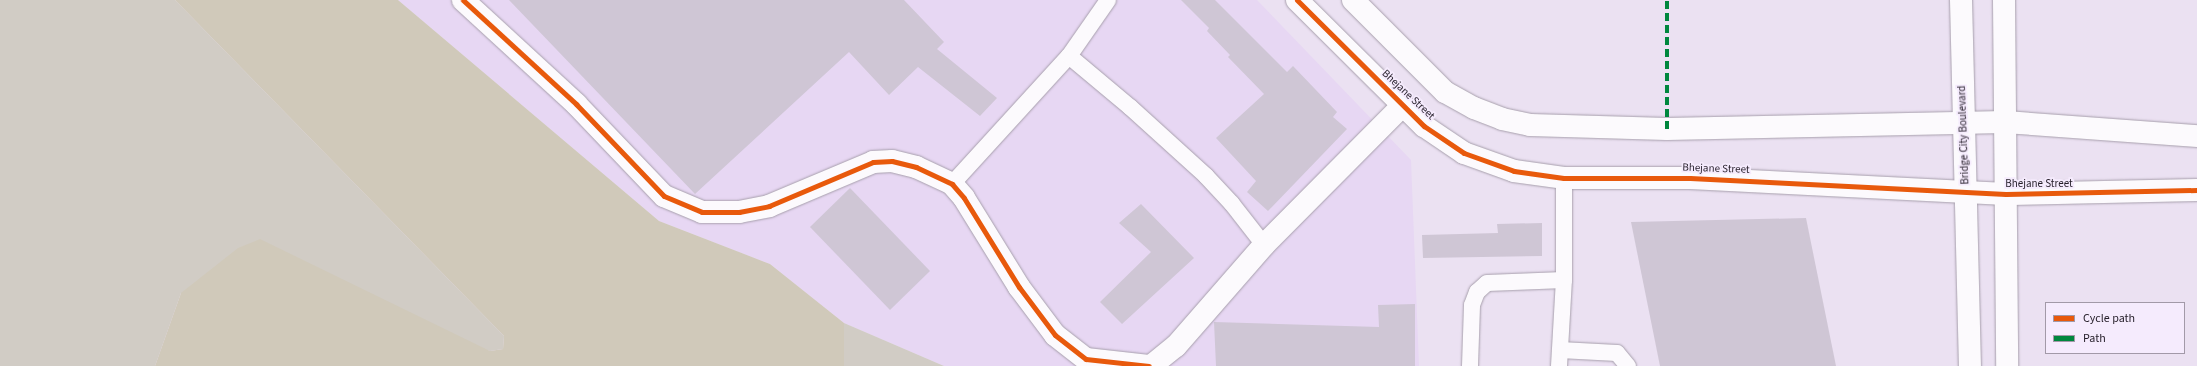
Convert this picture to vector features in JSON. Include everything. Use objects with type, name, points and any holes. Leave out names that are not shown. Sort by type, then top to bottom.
[{"type":"street","points":[[463,0],[576,104],[664,196],[686,207],[716,214],[769,206],[874,162],[892,161],[916,167],[952,184],[964,198],[1019,287],[1055,335],[1086,358],[1150,366],[1176,346],[1264,245],[1403,105]]},
{"type":"street","name":"Bhejane Street","points":[[1297,0],[1424,126],[1464,153],[1514,171],[1564,178],[1690,178],[2006,194],[2197,190]]},
{"type":"street","points":[[1353,0],[1445,92],[1474,108],[1502,119],[1530,124],[1675,129],[1817,128],[1963,122],[2005,122],[2197,136]]},
{"type":"street","name":"Bridge City Boulevard","points":[[1961,0],[1963,122],[1967,191],[1970,366]]},
{"type":"street","points":[[2004,0],[2007,366]]},
{"type":"lane","points":[[952,184],[1069,56],[1108,0]]},
{"type":"lane","points":[[1069,56],[1130,107],[1206,176],[1232,204],[1264,245]]},
{"type":"lane","points":[[1564,178],[1564,280],[1559,358],[1617,353],[1628,366]]},
{"type":"lane","points":[[1470,366],[1472,305],[1477,292],[1487,283],[1564,280]]},
{"type":"shaded area","points":[[0,0],[175,0],[504,336],[503,349],[490,351],[181,293],[155,366],[0,366]]},
{"type":"shaded area","points":[[175,0],[398,0],[659,221],[770,264],[844,323],[844,366],[155,366],[181,293],[238,248],[260,239],[490,351],[503,349],[504,336]]},
{"type":"shaded area","points":[[398,0],[1257,0],[1411,160],[1419,366],[944,366],[844,323],[770,264],[659,221]]},
{"type":"shaded area","points":[[844,323],[944,366],[844,366]]},
{"type":"building","points":[[509,0],[904,0],[944,42],[937,49],[997,98],[980,116],[918,67],[889,95],[849,52],[695,194]]},
{"type":"building","points":[[1181,0],[1215,0],[1287,72],[1293,66],[1337,112],[1333,117],[1347,129],[1268,211],[1247,192],[1256,181],[1216,138],[1264,94],[1228,57],[1230,55],[1207,31],[1209,28]]},
{"type":"building","points":[[850,188],[930,271],[890,310],[810,227]]},
{"type":"building","points":[[1141,204],[1194,258],[1122,324],[1100,302],[1151,252],[1119,223]]},
{"type":"building","points":[[1806,218],[1836,366],[1660,366],[1631,222]]},
{"type":"building","points":[[1542,223],[1542,256],[1423,258],[1422,235],[1498,233],[1497,224]]},
{"type":"building","points":[[1415,304],[1415,366],[1216,366],[1214,322],[1379,327],[1378,305]]},
{"type":"marked path","points":[[1667,0],[1667,129]]},
{"type":"cycle path","points":[[463,0],[576,104],[664,196],[702,212],[739,212],[769,206],[873,162],[892,161],[916,167],[952,184],[964,198],[1019,287],[1055,335],[1086,359],[1149,366]]},
{"type":"cycle path","points":[[1297,0],[1424,126],[1464,153],[1514,171],[1564,178],[1690,178],[2006,194],[2197,190]]}]
